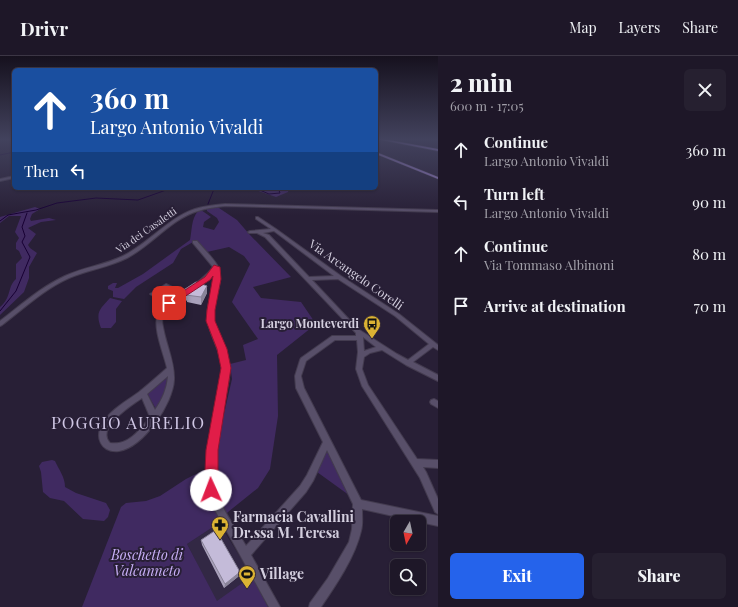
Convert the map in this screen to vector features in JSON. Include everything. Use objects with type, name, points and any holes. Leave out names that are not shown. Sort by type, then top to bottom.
[{"type":"main road","points":[[404,165],[438,178]]},
{"type":"street","points":[[0,180],[12,177]]},
{"type":"street","name":"Via dei Casaletti","points":[[0,324],[58,282],[74,274],[126,257],[183,215],[210,206],[438,211]]},
{"type":"street","name":"Via Arcangelo Corelli","points":[[257,218],[339,277],[397,315],[435,347]]},
{"type":"street","points":[[250,232],[275,230]]},
{"type":"street","points":[[258,232],[267,235],[359,336],[438,378]]},
{"type":"street","points":[[195,242],[216,267],[217,279],[209,290],[211,321],[222,349],[226,368],[212,445],[211,486],[218,507],[275,607]]},
{"type":"street","points":[[171,369],[143,393],[117,412],[108,421],[103,430],[103,440],[106,445],[112,448],[124,446],[140,435],[154,418],[168,394],[171,369],[159,318],[165,307],[210,276],[216,267]]},
{"type":"street","points":[[308,279],[339,277]]},
{"type":"street","points":[[153,294],[166,286],[183,294]]},
{"type":"street","points":[[195,286],[209,290]]},
{"type":"street","points":[[359,336],[361,356],[359,369],[366,388],[416,463],[426,480],[438,509]]},
{"type":"street","points":[[314,607],[329,587],[352,546],[356,532],[358,504],[299,385],[298,376],[300,364],[334,338],[359,336]]},
{"type":"street","points":[[408,363],[435,347]]},
{"type":"street","points":[[361,356],[370,350],[381,348]]},
{"type":"street","points":[[143,393],[154,418]]},
{"type":"street","points":[[245,555],[302,490],[310,478],[326,441]]},
{"type":"street","points":[[416,463],[438,464]]},
{"type":"street","points":[[358,504],[438,521]]},
{"type":"shaded area","points":[[219,523],[252,576],[217,602],[187,544]]},
{"type":"green space","points":[[256,190],[288,190],[288,192],[276,197]]},
{"type":"green space","name":"Boschetto di Valcanneto","points":[[216,206],[237,220],[291,277],[253,287],[261,298],[301,302],[316,324],[277,355],[278,416],[270,469],[258,488],[228,512],[219,523],[187,544],[217,601],[252,576],[268,607],[82,607],[121,507],[126,503],[146,501],[160,496],[186,479],[212,466],[232,379],[230,364],[246,360],[243,345],[258,339],[232,302],[250,264],[244,256],[229,247],[207,252],[199,244],[193,242],[181,249],[173,263],[136,287],[124,299],[113,297],[113,291],[108,289],[108,286],[113,283],[117,283],[115,288],[118,288],[143,274],[190,240],[193,221],[198,211],[201,210],[211,217],[204,222],[203,227],[214,230],[219,222],[217,218],[207,211],[207,207]]},
{"type":"green space","points":[[35,207],[40,209],[32,214],[30,219],[31,221],[49,218],[56,220],[41,222],[28,228],[36,234],[28,245],[37,253],[29,267],[29,278],[24,292],[0,315],[0,307],[6,300],[11,285],[16,279],[16,264],[22,258],[19,251],[16,249],[16,243],[19,238],[15,232],[21,216],[9,216],[0,223],[0,217]]},
{"type":"green space","points":[[110,298],[122,301],[116,309],[116,322],[111,328],[101,328],[98,318],[99,314]]},
{"type":"green space","points":[[167,378],[168,380],[164,394],[156,409],[147,393]]},
{"type":"green space","points":[[327,447],[353,498],[317,472]]},
{"type":"green space","points":[[52,460],[55,461],[62,474],[65,487],[76,493],[106,503],[110,510],[108,517],[104,521],[83,519],[64,501],[50,498],[43,492],[39,466],[42,462]]},
{"type":"building","points":[[196,282],[207,286],[201,297],[186,295],[187,294],[182,291]]},
{"type":"building","points":[[216,530],[240,572],[225,584],[201,540]]},
{"type":"waterway","points":[[0,221],[8,215],[36,210],[57,203],[96,198],[138,200],[166,190]]},
{"type":"waterway","points":[[208,204],[214,190]]},
{"type":"waterway","points":[[260,190],[269,194],[280,193],[279,190]]},
{"type":"waterway","points":[[0,311],[16,291],[30,257],[22,242],[25,236],[22,227],[27,213]]},
{"type":"place","name":"Largo Monteverdi","points":[[372,339]]},
{"type":"place","name":"Farmacia Cavallini Dr.ssa M. Teresa","points":[[220,540]]},
{"type":"place","name":"Village","points":[[247,589]]},
{"type":"district","name":"POGGIO AURELIO","points":[[128,423]]},
{"type":"route","points":[[169,303],[207,278],[216,267],[218,272],[210,313],[212,327],[225,359],[226,375],[213,440],[210,472],[211,490]]}]
